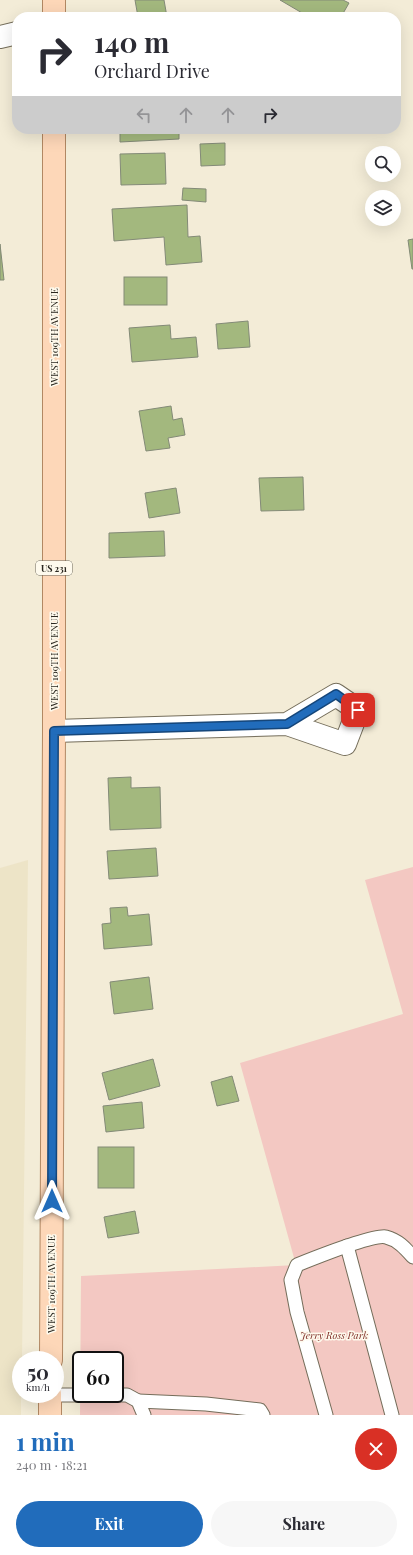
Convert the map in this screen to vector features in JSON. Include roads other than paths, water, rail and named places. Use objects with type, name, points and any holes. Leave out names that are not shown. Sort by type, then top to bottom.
[{"type":"main road","points":[[54,0],[54,12]]},
{"type":"main road","name":"WEST 109TH AVENUE","points":[[51,1351],[54,731],[54,134]]},
{"type":"street","points":[[0,37],[12,34]]},
{"type":"street","points":[[54,731],[287,724]]},
{"type":"lane","points":[[326,1415],[297,1312],[291,1280],[297,1265],[347,1246],[384,1236],[400,1243],[413,1256]]},
{"type":"lane","points":[[347,1246],[392,1415]]},
{"type":"lane","points":[[64,1400],[127,1395],[138,1401],[206,1410],[260,1410],[263,1415]]},
{"type":"lane","points":[[138,1401],[144,1415]]},
{"type":"park label","name":"Jerry Ross Park","points":[[334,1335]]}]
